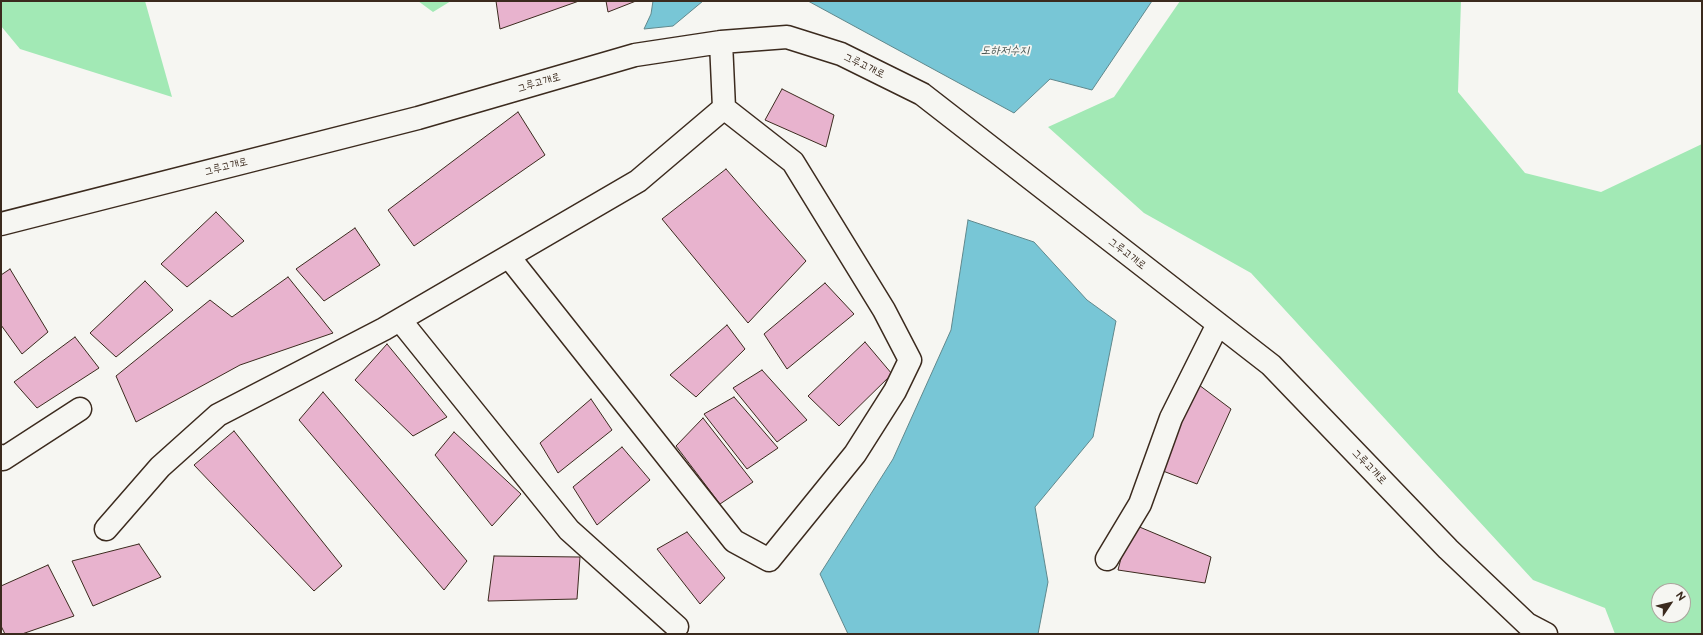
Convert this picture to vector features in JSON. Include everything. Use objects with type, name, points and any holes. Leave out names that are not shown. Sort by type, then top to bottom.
[{"type":"street","name":"그루고개로","points":[[1,224],[418,118],[635,55],[721,42],[787,37],[841,54],[922,94],[1271,364],[1448,549],[1527,624],[1546,634]]},
{"type":"street","points":[[509,257],[734,542],[769,560],[855,454],[895,391],[910,360],[884,310],[793,162],[724,108],[721,42]]},
{"type":"street","points":[[106,530],[160,467],[218,415],[400,320],[638,181],[724,108]]},
{"type":"street","points":[[400,320],[569,530],[677,627]]},
{"type":"street","points":[[1107,559],[1140,504],[1171,418],[1218,324]]},
{"type":"street","points":[[1,456],[3,459],[80,409]]},
{"type":"green space","points":[[1,1],[145,1],[172,97],[20,49],[1,26]]},
{"type":"green space","points":[[418,1],[451,1],[433,12]]},
{"type":"green space","points":[[1180,1],[1461,1],[1458,92],[1525,173],[1601,192],[1702,144],[1702,634],[1615,634],[1605,608],[1533,580],[1251,273],[1144,213],[1048,127],[1114,97]]},
{"type":"water","points":[[653,1],[703,1],[673,26],[644,29],[651,14]]},
{"type":"water","name":"도하저수지","points":[[808,1],[1152,1],[1092,90],[1050,79],[1014,113]]},
{"type":"water","points":[[968,220],[1034,242],[1087,300],[1116,321],[1093,437],[1035,507],[1048,582],[1038,634],[848,634],[820,574],[893,459],[951,330]]},
{"type":"building","points":[[496,1],[579,1],[500,29]]},
{"type":"building","points":[[606,1],[636,1],[608,12]]},
{"type":"building","points":[[782,89],[834,115],[826,147],[765,120]]},
{"type":"building","points":[[518,112],[545,155],[414,246],[388,210]]},
{"type":"building","points":[[726,169],[806,261],[748,323],[662,219]]},
{"type":"building","points":[[216,212],[244,241],[187,287],[161,264]]},
{"type":"building","points":[[355,228],[380,265],[324,301],[296,269]]},
{"type":"building","points":[[10,269],[48,332],[22,354],[1,325],[1,275]]},
{"type":"building","points":[[288,277],[333,333],[240,365],[136,422],[116,376],[210,300],[232,317]]},
{"type":"building","points":[[145,281],[173,310],[116,357],[90,333]]},
{"type":"building","points":[[825,283],[854,314],[787,369],[764,334]]},
{"type":"building","points":[[727,325],[745,349],[696,397],[670,375]]},
{"type":"building","points":[[75,337],[99,368],[37,408],[14,382]]},
{"type":"building","points":[[865,342],[892,374],[839,426],[808,396]]},
{"type":"building","points":[[387,344],[447,417],[413,436],[355,380]]},
{"type":"building","points":[[762,370],[807,420],[777,442],[733,388]]},
{"type":"building","points":[[1195,382],[1231,409],[1197,484],[1163,471]]},
{"type":"building","points":[[323,392],[467,561],[444,590],[299,420]]},
{"type":"building","points":[[734,397],[778,448],[747,469],[704,414]]},
{"type":"building","points":[[591,399],[612,430],[558,473],[540,443]]},
{"type":"building","points":[[703,418],[753,482],[720,504],[676,446]]},
{"type":"building","points":[[234,431],[342,566],[314,591],[194,465]]},
{"type":"building","points":[[454,432],[521,494],[492,526],[435,455]]},
{"type":"building","points":[[622,447],[650,480],[597,525],[573,487]]},
{"type":"building","points":[[1130,523],[1211,557],[1205,583],[1118,570]]},
{"type":"building","points":[[687,532],[725,578],[700,604],[657,549]]},
{"type":"building","points":[[139,544],[161,577],[93,606],[72,561]]},
{"type":"building","points":[[494,556],[580,557],[577,599],[488,601]]},
{"type":"building","points":[[48,565],[74,616],[22,634],[5,634],[1,626],[1,586]]}]
